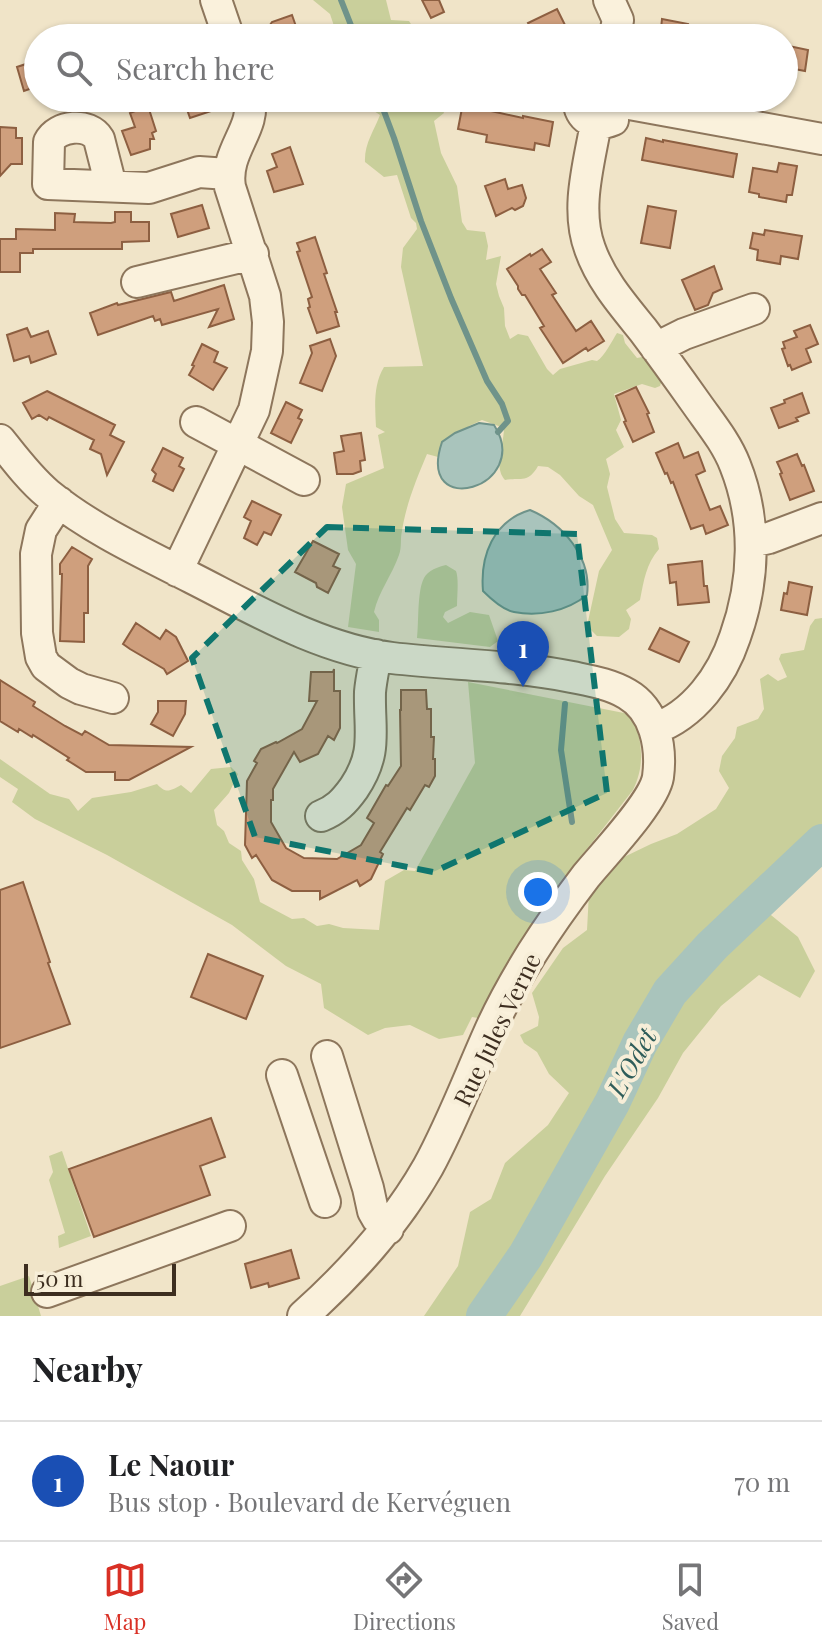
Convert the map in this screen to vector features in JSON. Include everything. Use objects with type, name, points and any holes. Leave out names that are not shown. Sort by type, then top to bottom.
[{"type":"street","points":[[216,0],[224,24]]},
{"type":"street","points":[[609,0],[617,24]]},
{"type":"street","points":[[177,571],[254,410],[265,368],[268,339],[265,296],[228,174],[251,112]]},
{"type":"street","points":[[581,112],[589,121],[596,123],[608,123],[620,112]]},
{"type":"street","points":[[685,112],[822,139]]},
{"type":"street","points":[[0,440],[34,482],[59,502],[177,571],[300,631],[376,655],[551,673],[600,683],[637,701],[648,713],[654,729],[666,724],[686,712],[712,682],[725,660],[745,604],[751,542],[744,494],[734,462],[715,428],[601,276],[584,230],[582,214],[596,123]]},
{"type":"street","points":[[111,186],[149,188],[199,172],[228,174]]},
{"type":"street","points":[[137,282],[253,254]]},
{"type":"street","points":[[656,348],[684,334],[754,309]]},
{"type":"street","points":[[196,422],[304,480]]},
{"type":"street","points":[[59,502],[41,530],[36,554],[37,633],[41,657],[46,666],[69,683],[113,698]]},
{"type":"street","points":[[751,542],[822,518]]},
{"type":"street","points":[[321,816],[341,806],[367,764],[372,745],[370,696],[376,655]]},
{"type":"street","name":"Rue Jules Verne","points":[[303,1316],[358,1264],[388,1229],[439,1146],[496,1018],[525,965],[563,907],[633,820],[656,786],[658,762],[654,729]]},
{"type":"street","points":[[327,1056],[373,1211],[388,1229]]},
{"type":"street","points":[[282,1075],[325,1202]]},
{"type":"street","points":[[47,1292],[230,1226]]},
{"type":"highlighted area","points":[[327,527],[577,534],[607,793],[433,872],[255,837],[192,658]]},
{"type":"green space","points":[[313,0],[386,0],[391,20],[409,21],[411,24],[333,24],[330,14]]},
{"type":"green space","points":[[376,112],[444,112],[434,121],[441,153],[457,186],[462,222],[467,230],[485,232],[488,246],[486,260],[501,256],[496,284],[510,339],[518,334],[528,336],[553,375],[560,369],[597,361],[617,333],[623,335],[625,343],[637,358],[647,356],[662,380],[660,386],[655,388],[642,384],[614,394],[621,420],[616,430],[624,447],[606,459],[610,474],[607,487],[615,519],[624,533],[657,538],[659,549],[648,566],[640,600],[626,610],[631,619],[629,629],[619,637],[597,636],[587,626],[599,571],[612,550],[593,505],[548,467],[538,466],[527,478],[505,480],[499,462],[504,428],[482,420],[469,426],[457,442],[438,457],[427,454],[406,511],[399,555],[374,612],[379,620],[379,632],[348,627],[356,564],[348,550],[342,507],[346,484],[384,468],[378,435],[385,432],[376,427],[375,404],[376,389],[384,367],[423,366],[401,267],[403,248],[417,229],[416,223],[411,218],[397,175],[384,177],[365,162],[368,143],[380,115]]},
{"type":"green space","points":[[446,565],[456,571],[457,606],[445,612],[443,617],[448,623],[470,612],[489,615],[498,641],[490,647],[417,638],[419,599],[424,578],[431,571]]},
{"type":"green space","points":[[822,618],[822,825],[744,893],[798,937],[815,971],[800,998],[759,975],[721,1006],[683,1053],[658,1098],[605,1176],[520,1316],[424,1316],[458,1266],[470,1212],[491,1199],[505,1163],[548,1125],[569,1093],[549,1074],[537,1052],[524,1043],[520,1035],[538,1026],[539,1017],[532,993],[563,948],[587,930],[589,893],[624,857],[677,834],[716,809],[729,788],[719,771],[722,756],[735,738],[737,727],[758,719],[764,709],[760,679],[768,674],[778,681],[787,677],[779,659],[781,654],[804,650],[810,626],[815,619]]},
{"type":"green space","points":[[468,682],[634,715],[641,762],[633,790],[545,903],[478,1018],[472,1017],[463,1035],[439,1039],[410,1025],[385,1028],[368,1035],[324,1008],[321,984],[286,966],[232,925],[107,855],[35,819],[12,802],[18,789],[0,777],[0,759],[50,794],[69,799],[78,811],[92,798],[157,784],[168,790],[181,785],[191,793],[211,769],[231,767],[238,774],[229,793],[214,810],[217,825],[224,831],[229,843],[241,851],[242,860],[254,879],[260,902],[292,919],[304,918],[317,926],[329,924],[379,930],[385,881],[404,870],[415,871],[475,763]]},
{"type":"green space","points":[[62,1151],[91,1236],[59,1248],[58,1236],[65,1233],[49,1180],[53,1172],[49,1156]]},
{"type":"green space","points":[[29,1276],[41,1316],[0,1316],[0,1286]]},
{"type":"water","points":[[479,423],[494,425],[502,447],[499,465],[488,479],[473,487],[457,488],[444,482],[438,467],[442,442]]},
{"type":"water","points":[[530,510],[564,533],[580,555],[585,568],[587,595],[562,609],[543,613],[510,611],[483,591],[487,553],[498,531],[517,515]]},
{"type":"building","points":[[422,0],[439,0],[444,12],[431,18]]},
{"type":"building","points":[[557,9],[564,24],[529,24]]},
{"type":"building","points":[[292,15],[295,24],[271,24]]},
{"type":"building","points":[[662,19],[688,24],[661,24]]},
{"type":"building","points":[[798,48],[808,50],[805,71],[798,70]]},
{"type":"building","points":[[24,65],[24,91],[17,67]]},
{"type":"building","points":[[150,112],[156,131],[152,133],[154,139],[150,139],[150,149],[131,155],[122,131],[135,127],[130,113]]},
{"type":"building","points":[[188,112],[208,112],[190,118]]},
{"type":"building","points":[[461,112],[496,112],[553,122],[549,146],[535,143],[534,150],[486,142],[487,135],[458,129]]},
{"type":"building","points":[[0,127],[16,128],[16,138],[22,138],[22,164],[11,164],[0,176]]},
{"type":"building","points":[[646,138],[737,154],[733,177],[642,160]]},
{"type":"building","points":[[290,147],[303,184],[274,192],[267,171],[277,167],[272,154]]},
{"type":"building","points":[[779,163],[797,166],[792,195],[787,195],[786,202],[749,192],[753,168],[777,172]]},
{"type":"building","points":[[505,179],[508,189],[522,185],[526,198],[523,206],[496,216],[485,186]]},
{"type":"building","points":[[202,205],[209,228],[178,237],[171,214]]},
{"type":"building","points":[[648,206],[676,211],[670,248],[641,243]]},
{"type":"building","points":[[115,212],[131,212],[131,222],[149,222],[149,241],[122,242],[122,249],[33,249],[33,253],[20,253],[20,272],[0,272],[0,239],[16,239],[16,229],[55,230],[55,213],[75,214],[74,222],[111,223],[115,222]]},
{"type":"building","points":[[765,230],[802,236],[798,259],[781,256],[780,264],[757,260],[758,250],[750,248],[753,233],[764,235]]},
{"type":"building","points":[[315,237],[339,326],[317,333],[308,308],[308,299],[312,297],[297,252],[300,251],[297,243]]},
{"type":"building","points":[[542,249],[551,262],[540,269],[556,293],[552,295],[576,331],[591,321],[604,341],[563,363],[540,328],[544,326],[507,269]]},
{"type":"building","points":[[714,266],[722,289],[713,293],[708,305],[695,310],[682,280]]},
{"type":"building","points":[[224,285],[234,319],[209,327],[218,309],[162,325],[160,319],[155,321],[153,316],[98,335],[90,313],[117,303],[171,292],[174,301]]},
{"type":"building","points":[[810,325],[818,344],[806,349],[811,362],[792,370],[782,349],[785,348],[783,342],[797,337],[794,331]]},
{"type":"building","points":[[27,328],[31,337],[48,331],[56,354],[31,363],[29,356],[14,361],[7,335]]},
{"type":"building","points":[[330,339],[336,356],[322,391],[300,383],[312,353],[310,346]]},
{"type":"building","points":[[202,344],[218,352],[214,362],[227,368],[213,390],[189,375]]},
{"type":"building","points":[[636,387],[649,413],[654,432],[633,442],[616,396]]},
{"type":"building","points":[[47,391],[115,425],[110,435],[124,442],[107,475],[101,454],[90,449],[94,440],[49,417],[47,420],[39,415],[32,419],[23,403]]},
{"type":"building","points":[[802,393],[809,413],[779,428],[771,408]]},
{"type":"building","points":[[286,402],[302,410],[298,418],[302,420],[291,443],[271,433]]},
{"type":"building","points":[[361,433],[365,460],[360,461],[361,471],[337,474],[334,453],[344,451],[341,436]]},
{"type":"building","points":[[678,443],[684,458],[698,452],[705,471],[696,475],[710,510],[720,506],[728,525],[706,534],[703,525],[691,529],[673,482],[665,474],[656,453]]},
{"type":"building","points":[[163,448],[183,458],[179,466],[184,469],[173,491],[153,481],[156,474],[152,470]]},
{"type":"building","points":[[797,454],[814,491],[790,500],[777,462]]},
{"type":"building","points":[[252,501],[281,515],[271,535],[264,532],[257,545],[244,538],[251,521],[244,517]]},
{"type":"building","points":[[313,541],[339,554],[333,566],[340,569],[328,593],[295,572]]},
{"type":"building","points":[[72,547],[92,559],[88,566],[88,613],[84,613],[84,642],[60,641],[60,564]]},
{"type":"building","points":[[702,561],[709,602],[678,605],[676,582],[670,583],[668,565]]},
{"type":"building","points":[[789,582],[812,587],[807,615],[781,610]]},
{"type":"building","points":[[136,623],[160,639],[166,630],[176,637],[188,661],[167,674],[164,669],[123,644]]},
{"type":"building","points":[[660,628],[689,642],[679,662],[649,649]]},
{"type":"building","points":[[334,669],[334,691],[340,691],[340,728],[334,740],[328,736],[318,754],[300,762],[294,752],[273,789],[271,822],[286,848],[304,858],[337,859],[361,845],[374,823],[367,818],[401,766],[401,690],[426,690],[427,709],[431,709],[431,737],[434,737],[435,776],[429,787],[425,785],[410,810],[407,808],[380,852],[383,854],[371,879],[360,886],[357,880],[320,899],[320,891],[292,891],[272,880],[256,855],[252,858],[245,845],[247,781],[261,749],[302,729],[317,701],[309,701],[311,672],[333,672]]},
{"type":"building","points":[[0,680],[65,726],[82,735],[85,731],[109,745],[191,747],[129,780],[115,780],[115,772],[86,772],[33,735],[19,729],[18,732],[0,721]]},
{"type":"building","points":[[158,701],[186,701],[185,714],[173,736],[151,724],[158,712]]},
{"type":"building","points":[[23,882],[70,1024],[0,1048],[0,890]]},
{"type":"building","points":[[208,954],[263,976],[246,1019],[191,997]]},
{"type":"building","points":[[211,1118],[225,1157],[200,1166],[210,1195],[94,1237],[69,1169]]},
{"type":"building","points":[[291,1250],[299,1278],[269,1287],[268,1283],[251,1288],[245,1264]]},
{"type":"waterway","points":[[341,0],[350,24]]},
{"type":"waterway","points":[[384,112],[451,298],[487,381],[502,404],[508,421],[498,432]]},
{"type":"waterway","points":[[565,704],[561,750],[572,822]]},
{"type":"waterway","name":"L'Odet","points":[[484,1316],[526,1255],[612,1103],[640,1043],[670,992],[712,946],[822,842]]},
{"type":"place","name":"Le Naour","points":[[523,687]]}]
